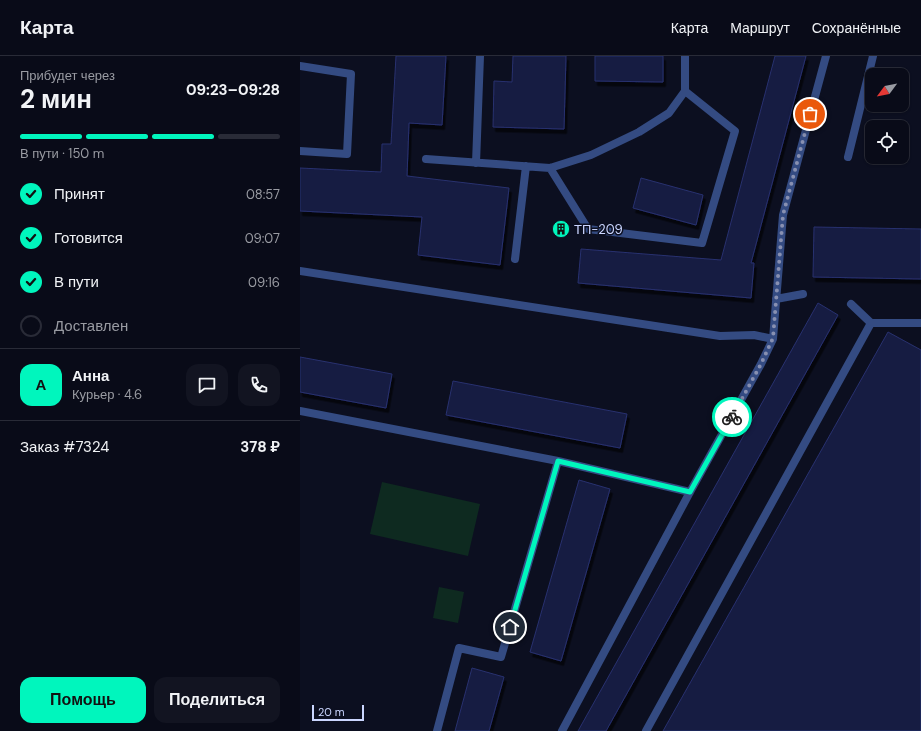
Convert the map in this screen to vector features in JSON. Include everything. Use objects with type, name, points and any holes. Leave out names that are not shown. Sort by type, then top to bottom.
[{"type":"lane","points":[[476,163],[480,56]]},
{"type":"lane","points":[[426,159],[550,168],[591,155],[639,132],[669,113],[685,91],[685,56]]},
{"type":"lane","points":[[562,731],[690,492],[761,364],[773,338],[783,215],[826,56]]},
{"type":"lane","points":[[848,157],[873,56]]},
{"type":"lane","points":[[300,66],[351,74],[347,154],[300,151]]},
{"type":"lane","points":[[550,168],[588,229],[702,243],[735,131],[685,91]]},
{"type":"lane","points":[[515,259],[526,166]]},
{"type":"lane","points":[[300,270],[720,336],[754,335],[773,338]]},
{"type":"lane","points":[[776,299],[803,294]]},
{"type":"lane","points":[[850,304],[870,323],[921,323]]},
{"type":"lane","points":[[646,731],[870,323]]},
{"type":"lane","points":[[300,411],[558,461],[690,492]]},
{"type":"lane","points":[[437,731],[458,648],[501,657],[558,461]]},
{"type":"green space","points":[[382,482],[480,504],[468,556],[370,534]]},
{"type":"green space","points":[[439,587],[464,592],[458,623],[433,618]]},
{"type":"building","points":[[396,56],[446,56],[442,125],[409,123],[407,176],[509,188],[500,265],[418,255],[422,217],[300,211],[300,168],[381,172],[382,144],[391,144]]},
{"type":"building","points":[[513,56],[566,56],[564,129],[493,127],[494,81],[512,82]]},
{"type":"building","points":[[595,56],[663,56],[663,82],[595,81]]},
{"type":"building","points":[[775,56],[806,56],[751,263],[754,263],[751,298],[578,283],[581,249],[721,260]]},
{"type":"building","points":[[641,178],[703,195],[696,225],[633,208]]},
{"type":"building","points":[[814,227],[921,229],[921,279],[813,277]]},
{"type":"building","points":[[818,303],[838,315],[606,731],[578,731]]},
{"type":"building","points":[[888,332],[921,350],[921,731],[663,731]]},
{"type":"building","points":[[300,357],[392,374],[386,408],[300,392]]},
{"type":"building","points":[[453,381],[627,414],[620,448],[446,415]]},
{"type":"building","points":[[579,480],[610,489],[561,661],[530,652]]},
{"type":"building","points":[[472,668],[504,677],[489,731],[455,731]]},
{"type":"way so far","points":[[732,417],[761,364],[773,338],[783,215],[810,114]]},
{"type":"place","name":"ТП-209","points":[[561,229]]},
{"type":"route","points":[[510,627],[558,461],[690,492],[732,417]]}]
